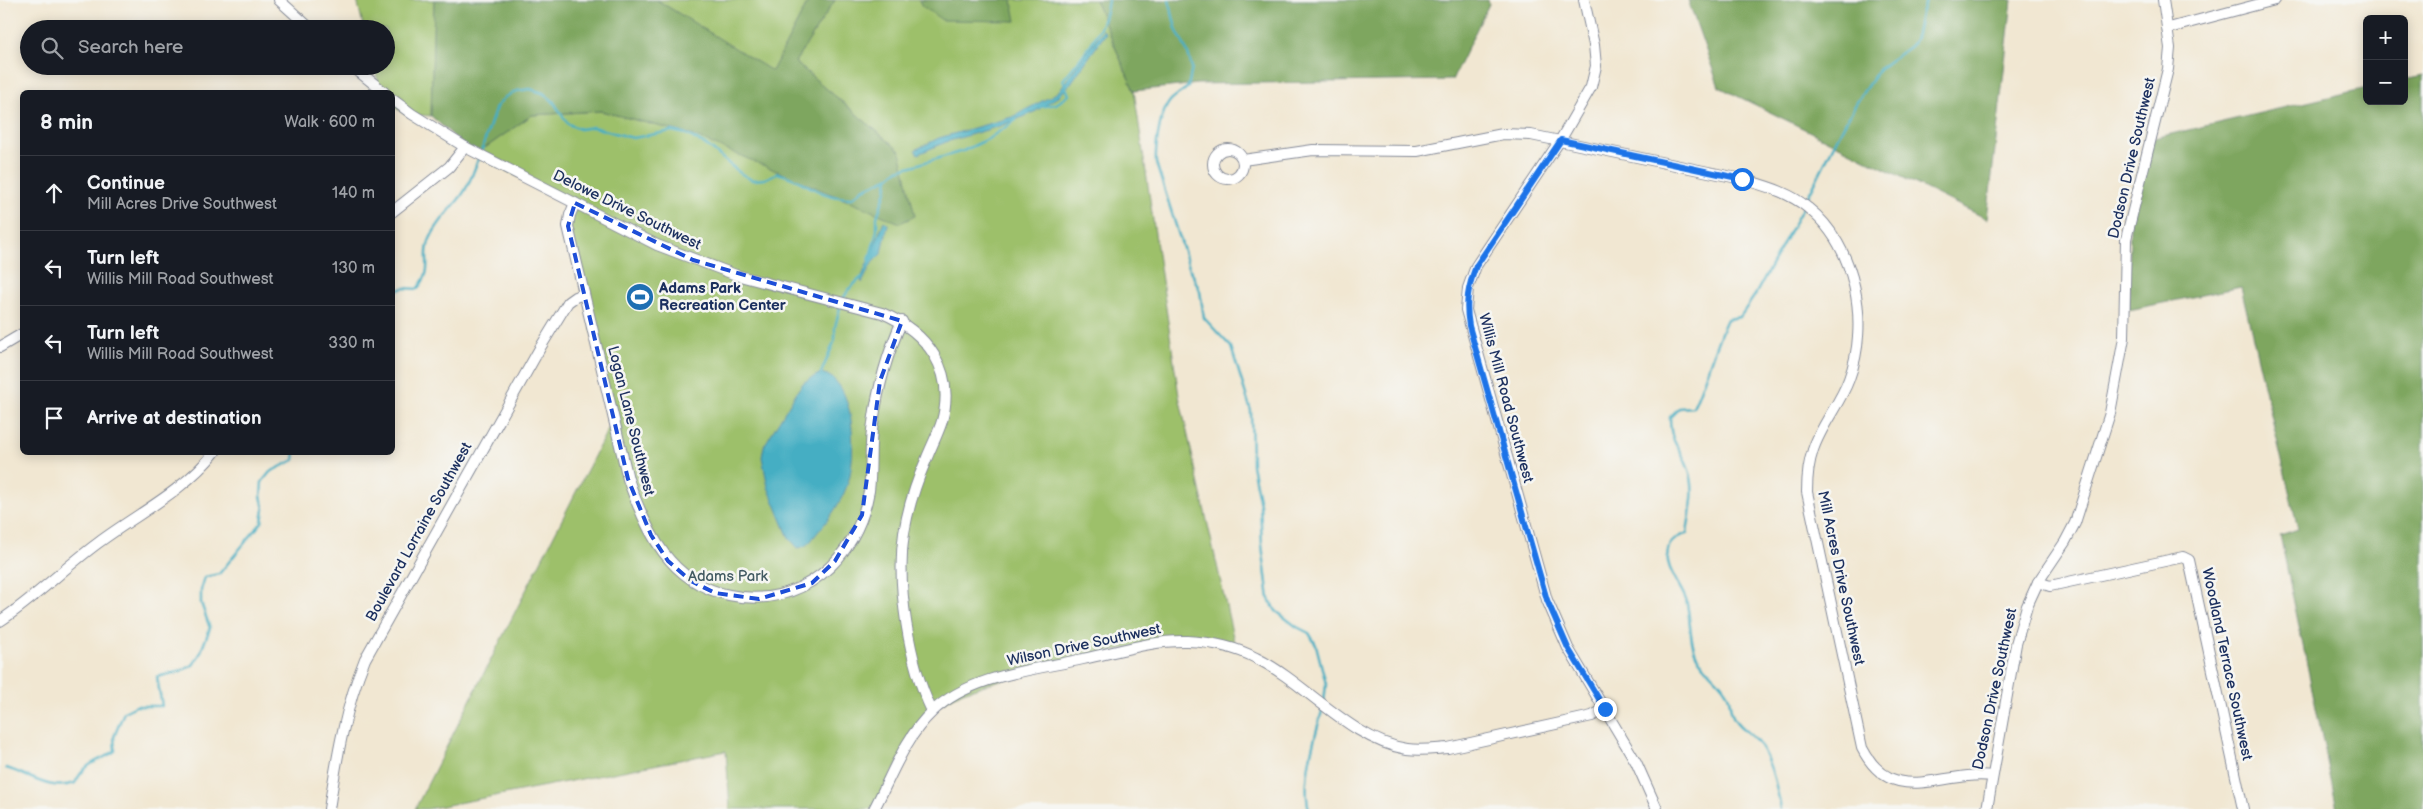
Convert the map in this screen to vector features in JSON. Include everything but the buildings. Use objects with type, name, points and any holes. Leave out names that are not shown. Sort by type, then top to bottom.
[{"type":"street","points":[[279,0],[301,20]]},
{"type":"street","name":"Willis Mill Road Southwest","points":[[1584,0],[1594,45],[1596,66],[1588,94],[1561,140],[1476,266],[1468,288],[1466,310],[1547,600],[1568,648],[1636,762],[1657,809]]},
{"type":"street","name":"Dodson Drive Southwest","points":[[1986,809],[2016,644],[2027,606],[2038,582],[2065,542],[2075,523],[2110,413],[2124,338],[2126,239],[2168,69],[2169,28],[2163,0]]},
{"type":"street","points":[[2169,28],[2275,0]]},
{"type":"street","points":[[363,75],[382,90]]},
{"type":"street","name":"Delowe Drive Southwest","points":[[395,101],[465,147],[657,244],[693,260],[736,275],[882,313],[902,322],[919,334],[932,351],[941,369],[945,390],[942,422],[918,478],[909,507],[902,559],[902,590],[906,620],[923,693],[932,711]]},
{"type":"street","name":"Mill Acres Drive Southwest","points":[[1244,160],[1313,150],[1417,151],[1503,134],[1531,134],[1742,179],[1773,188],[1808,207],[1833,234],[1844,253],[1851,274],[1858,313],[1859,341],[1848,381],[1812,451],[1808,471],[1807,492],[1862,748],[1868,762],[1877,773],[1889,781],[1903,786],[1923,787],[1978,774],[1992,776]]},
{"type":"street","points":[[395,210],[449,167],[465,147]]},
{"type":"street","name":"Logan Lane Southwest","points":[[575,203],[568,226],[628,479],[651,535],[668,560],[691,582],[715,593],[743,598],[778,596],[812,583],[835,561],[853,536],[862,515],[868,493],[872,425],[880,381],[890,348],[902,322]]},
{"type":"street","name":"Boulevard Lorraine Southwest","points":[[329,809],[344,718],[353,688],[365,659],[540,348],[568,302],[584,294]]},
{"type":"street","points":[[0,347],[20,335]]},
{"type":"street","points":[[0,621],[44,590],[96,544],[174,494],[213,455]]},
{"type":"street","name":"Woodland Terrace Southwest","points":[[2038,582],[2050,586],[2183,557],[2189,560],[2243,809]]},
{"type":"street","name":"Wilson Drive Southwest","points":[[932,711],[958,693],[997,679],[1140,646],[1186,641],[1221,645],[1256,658],[1276,669],[1364,733],[1383,743],[1406,749],[1448,748],[1592,716],[1605,709]]},
{"type":"street","points":[[874,809],[910,739],[932,711]]},
{"type":"highlighted area","points":[[575,203],[693,260],[902,321],[880,381],[862,515],[835,561],[812,583],[759,599],[715,593],[691,581],[668,561],[651,535],[628,479],[568,226]]},
{"type":"green space","points":[[357,0],[434,0],[431,116],[405,114],[395,107],[395,90],[380,90],[376,75],[395,75],[395,20],[362,20]]},
{"type":"green space","points":[[434,0],[657,0],[772,71],[809,0],[835,0],[795,62],[900,151],[915,216],[900,223],[689,134],[601,111],[532,115],[475,155],[431,116]]},
{"type":"green space","points":[[657,0],[809,0],[772,72]]},
{"type":"green space","name":"Adams Park","points":[[835,0],[919,0],[922,6],[1015,21],[1012,0],[1095,0],[1134,91],[1179,396],[1236,650],[1195,637],[1076,656],[963,692],[927,711],[872,809],[730,809],[726,751],[427,809],[415,809],[612,421],[570,232],[572,204],[475,155],[532,115],[601,111],[689,134],[900,151],[795,62]]},
{"type":"green space","points":[[919,0],[1012,0],[1016,21],[942,20],[922,6]]},
{"type":"green space","points":[[1095,0],[1488,0],[1489,4],[1452,80],[1197,84],[1134,91]]},
{"type":"green space","points":[[1688,0],[2012,0],[1987,219],[1719,87]]},
{"type":"green space","points":[[2423,75],[2423,809],[2337,809],[2280,535],[2298,529],[2241,287],[2129,310],[2130,224],[2154,138],[2363,89],[2363,105],[2408,105],[2408,78]]},
{"type":"water","points":[[1103,30],[1106,33],[1071,83],[1059,96],[1033,113],[1000,126],[946,142],[918,154],[915,150],[939,138],[1012,117],[1058,92]]},
{"type":"water","points":[[884,221],[888,224],[882,253],[872,263],[862,283],[861,279]]},
{"type":"water","points":[[821,373],[833,378],[841,388],[847,402],[851,418],[851,467],[844,493],[832,514],[809,542],[798,548],[789,538],[768,487],[762,457],[764,446],[798,390],[804,382]]},
{"type":"waterway","points":[[1040,107],[1056,104],[1069,95],[1063,80],[1092,43],[1102,23],[1108,0]]},
{"type":"waterway","points":[[1169,0],[1176,29],[1188,53],[1192,68],[1188,87],[1172,99],[1164,111],[1157,139],[1156,163],[1189,267],[1200,291],[1204,318],[1231,347],[1251,411],[1252,465],[1260,505],[1262,545],[1269,599],[1276,611],[1297,627],[1309,633],[1316,645],[1326,684],[1324,702]]},
{"type":"waterway","points":[[1805,202],[1848,118],[1867,86],[1882,67],[1913,43],[1918,32],[1922,10],[1927,0]]},
{"type":"waterway","points":[[481,152],[496,107],[505,97],[517,91],[530,89],[543,93],[553,101],[568,124],[580,129],[593,127],[633,138],[672,131],[686,134],[709,147],[740,173],[752,180],[765,179],[777,173],[788,176],[829,195],[852,198],[863,189],[888,178],[898,170],[963,151],[988,139],[1016,120]]},
{"type":"waterway","points":[[395,291],[404,288],[417,289],[423,281],[426,275],[430,239],[440,222],[465,191],[479,157]]},
{"type":"waterway","points":[[869,261],[877,230],[877,217],[886,191],[888,178]]},
{"type":"waterway","points":[[1781,809],[1772,772],[1763,751],[1757,741],[1735,720],[1726,690],[1700,661],[1694,650],[1686,600],[1668,563],[1667,557],[1670,544],[1687,533],[1692,492],[1691,476],[1674,440],[1670,427],[1670,417],[1679,408],[1693,407],[1727,319],[1740,317],[1755,295],[1803,207]]},
{"type":"waterway","points":[[843,299],[849,289],[862,277]]},
{"type":"waterway","points":[[821,373],[835,340],[835,327],[841,304]]},
{"type":"waterway","points":[[6,768],[48,784],[66,785],[75,783],[83,770],[115,751],[114,737],[124,712],[136,706],[162,706],[157,677],[181,671],[193,665],[200,654],[210,628],[201,603],[201,590],[205,577],[219,574],[262,522],[264,509],[261,496],[262,482],[270,472],[294,460],[295,455]]},
{"type":"waterway","points":[[1309,809],[1307,798],[1308,772],[1323,708]]},
{"type":"place","name":"Adams Park Recreation Center","points":[[640,297]]},
{"type":"route","points":[[1605,709],[1568,648],[1547,600],[1469,326],[1466,310],[1468,288],[1476,266],[1561,140],[1742,179]]}]
